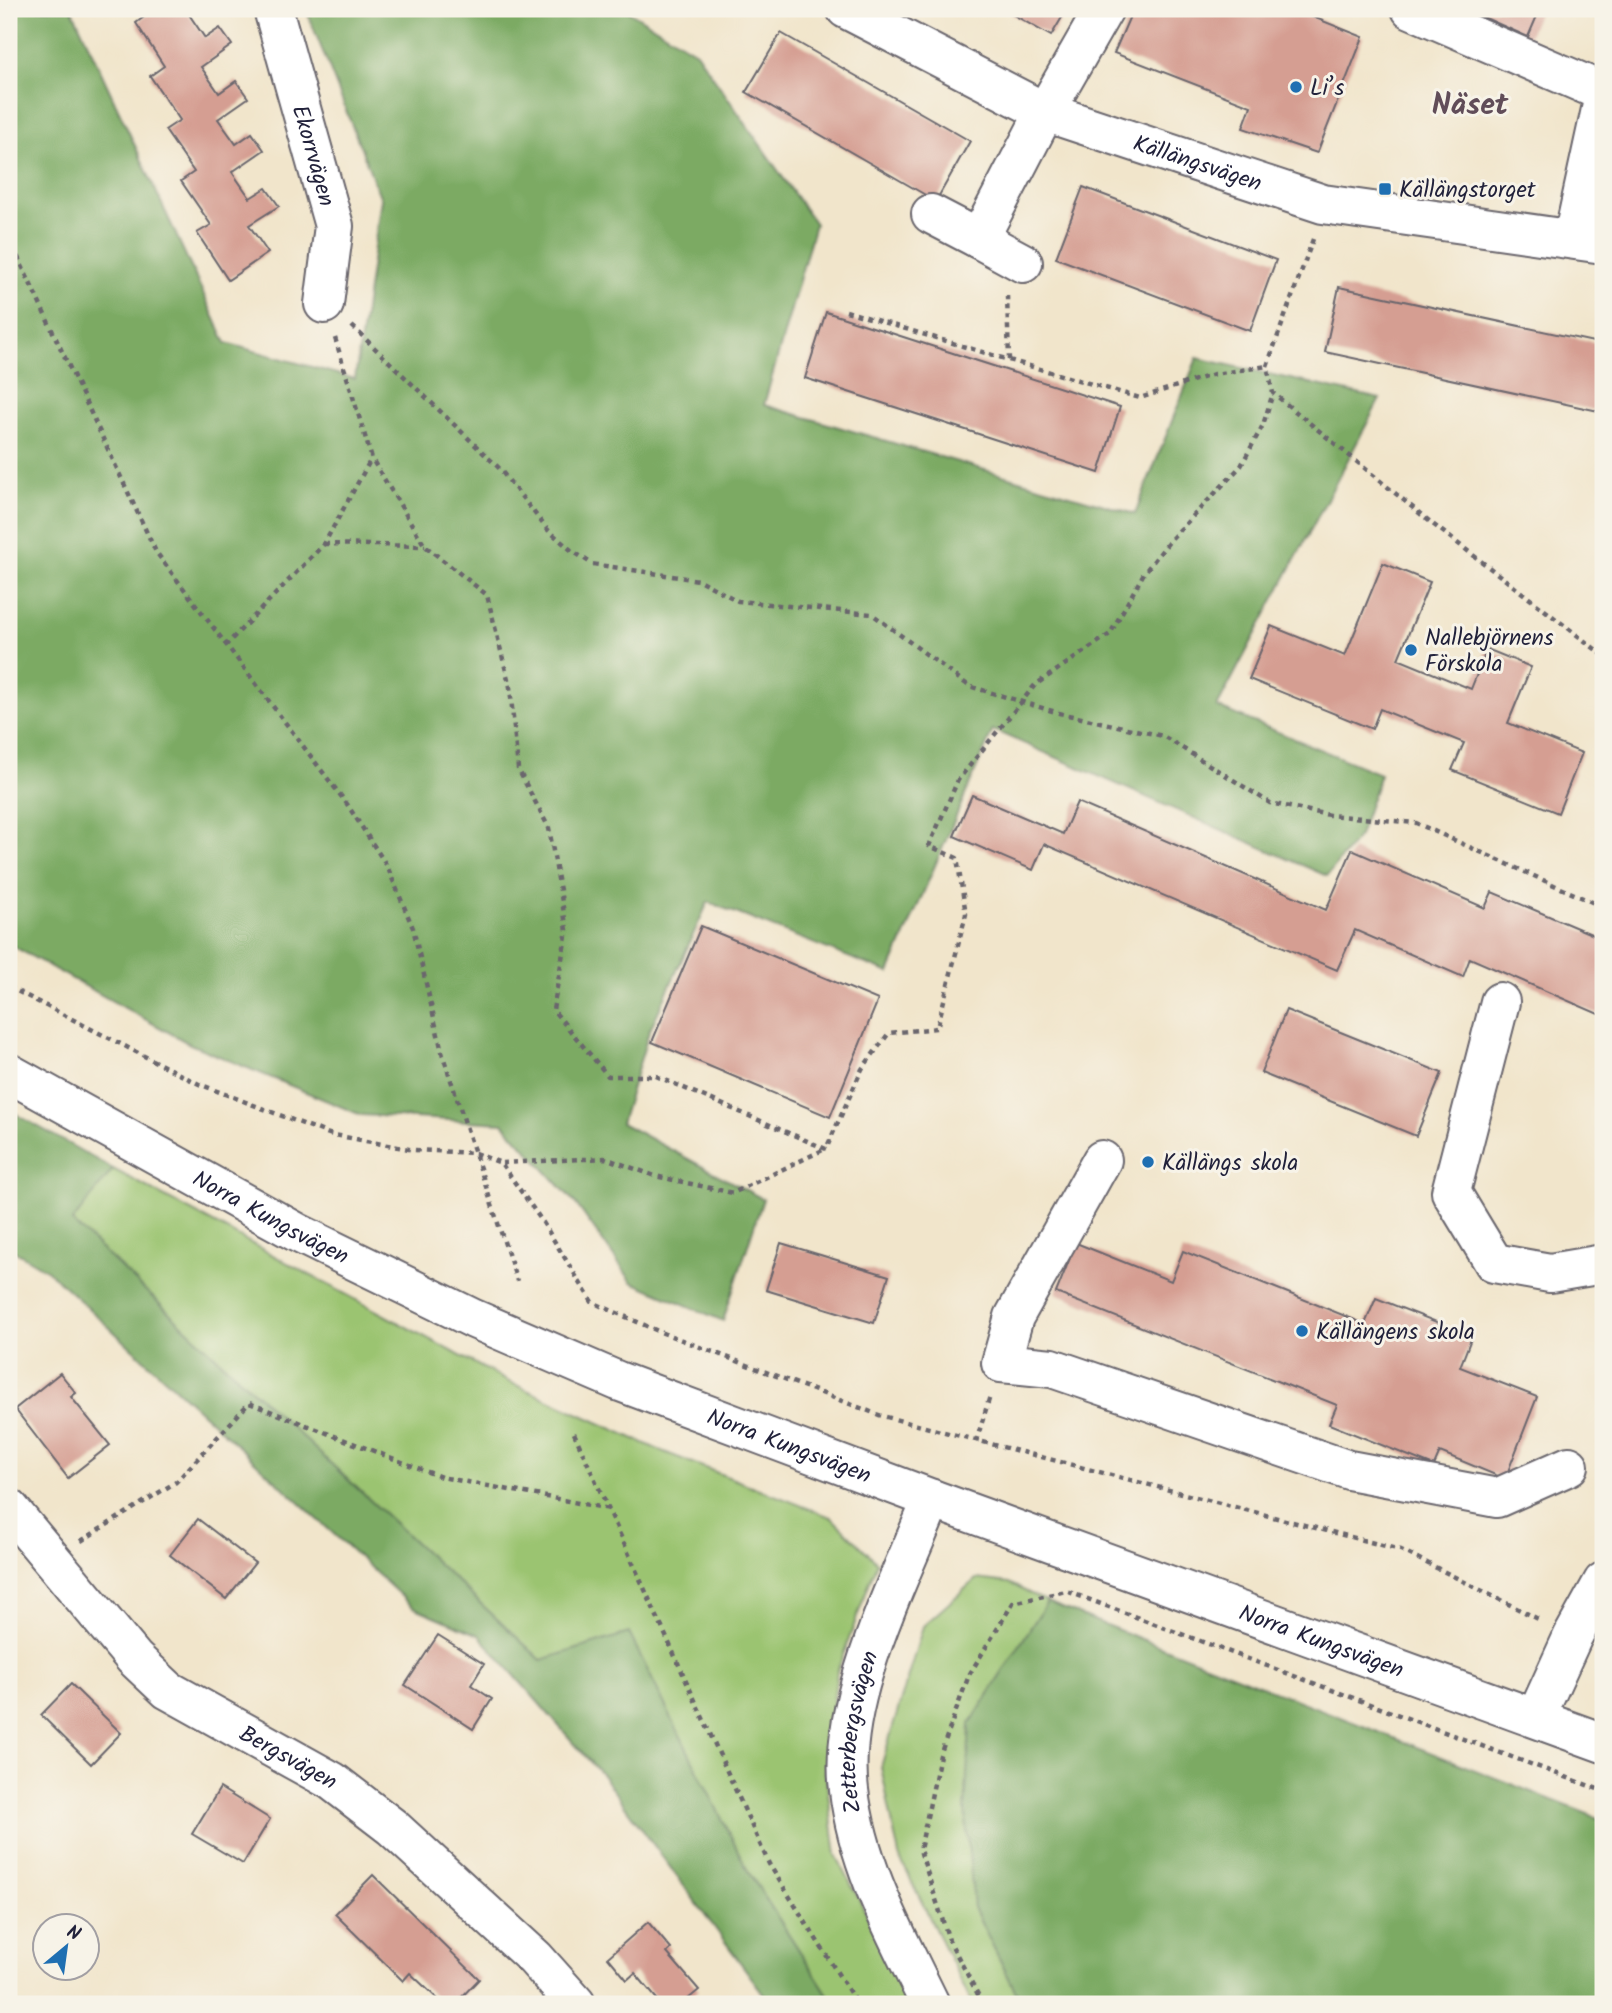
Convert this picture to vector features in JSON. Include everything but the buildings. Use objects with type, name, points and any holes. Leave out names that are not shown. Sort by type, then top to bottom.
[{"type":"street","name":"Ekorrvägen","points":[[273,9],[334,226],[324,304]]},
{"type":"street","name":"Källängsvägen","points":[[848,9],[1045,112],[1323,204],[1588,241],[1603,100]]},
{"type":"street","points":[[931,214],[1002,252],[1045,112],[1104,9]]},
{"type":"street","points":[[1411,9],[1603,92]]},
{"type":"street","points":[[1500,1002],[1451,1192],[1494,1262],[1550,1273],[1603,1264]]},
{"type":"street","name":"Norra Kungsvägen","points":[[9,1073],[298,1233],[474,1319],[618,1381],[932,1499],[1603,1743]]},
{"type":"street","points":[[1101,1160],[1014,1317],[1001,1363],[1052,1368],[1349,1470],[1497,1498],[1569,1466]]},
{"type":"street","name":"Zetterbergsvägen","points":[[930,2004],[863,1856],[848,1788],[850,1728],[871,1650],[932,1499]]},
{"type":"street","name":"Bergsvägen","points":[[9,1508],[134,1658],[168,1690],[332,1781],[392,1827],[535,1958],[576,2004]]},
{"type":"street","points":[[1536,1717],[1573,1636],[1603,1582]]},
{"type":"path","points":[[9,986],[199,1084],[329,1134],[414,1150],[475,1153],[501,1163],[605,1158],[655,1176],[733,1193],[826,1149],[862,1069],[889,1033],[937,1028],[966,914],[957,858],[929,846],[958,780],[1035,685],[1110,634],[1144,573],[1172,538],[1241,466],[1263,425],[1273,393],[1267,366],[1323,204]]},
{"type":"path","points":[[9,239],[156,552],[347,804],[387,866],[413,928],[443,1056],[517,1281]]},
{"type":"path","points":[[1002,252],[1009,360]]},
{"type":"path","points":[[324,304],[372,459],[425,547],[487,595],[510,687],[518,769],[549,828],[566,930],[552,1010],[608,1076],[656,1076],[826,1149]]},
{"type":"path","points":[[324,304],[360,332],[480,449],[547,529],[592,564],[699,580],[738,601],[872,614],[969,686],[1022,703],[1163,736],[1270,803],[1329,815],[1416,823],[1603,907]]},
{"type":"path","points":[[846,311],[1140,398],[1213,374],[1267,366]]},
{"type":"path","points":[[1273,393],[1433,525],[1603,655]]},
{"type":"path","points":[[225,646],[324,544],[372,459]]},
{"type":"path","points":[[324,544],[425,547]]},
{"type":"path","points":[[501,1163],[542,1221],[592,1302],[658,1331],[878,1415],[1401,1550],[1573,1636]]},
{"type":"path","points":[[976,1442],[1001,1363]]},
{"type":"path","points":[[51,1560],[176,1482],[249,1403],[440,1477],[611,1509]]},
{"type":"path","points":[[573,1433],[611,1509],[769,1864],[857,2004]]},
{"type":"path","points":[[983,2004],[949,1940],[920,1850],[940,1755],[969,1675],[1013,1603],[1066,1591],[1603,1791]]},
{"type":"green space","points":[[9,9],[72,9],[226,343],[355,379],[381,199],[306,9],[625,9],[696,52],[815,224],[764,405],[1135,514],[1197,358],[1380,399],[1217,707],[1380,774],[1359,836],[1327,876],[993,730],[889,973],[708,902],[649,1032],[621,1123],[763,1199],[723,1321],[632,1282],[576,1204],[503,1123],[361,1115],[190,1044],[9,944]]},
{"type":"green space","points":[[9,1110],[113,1169],[72,1222],[541,1660],[629,1633],[749,1873],[834,2004],[771,2004],[602,1775],[479,1635],[413,1607],[48,1271],[9,1248]]},
{"type":"green space","points":[[113,1169],[507,1381],[659,1450],[831,1517],[877,1562],[837,1672],[825,1769],[836,1855],[913,2004],[834,2004],[749,1873],[541,1660],[72,1222]]},
{"type":"green space","points":[[976,1579],[1009,1583],[1047,1602],[970,1724],[974,1908],[1022,2004],[972,2004],[899,1856],[881,1767],[923,1626]]},
{"type":"green space","points":[[1047,1602],[1603,1820],[1603,2004],[1022,2004],[974,1908],[965,1809],[970,1724]]},
{"type":"place","name":"Li’s","points":[[1296,87]]},
{"type":"place","name":"Källängstorget","points":[[1385,189]]},
{"type":"place","name":"Nallebjörnens Förskola","points":[[1411,650]]},
{"type":"place","name":"Källängs skola","points":[[1148,1162]]},
{"type":"place","name":"Källängens skola","points":[[1302,1331]]},
{"type":"district","name":"Näset","points":[[1470,104]]}]
